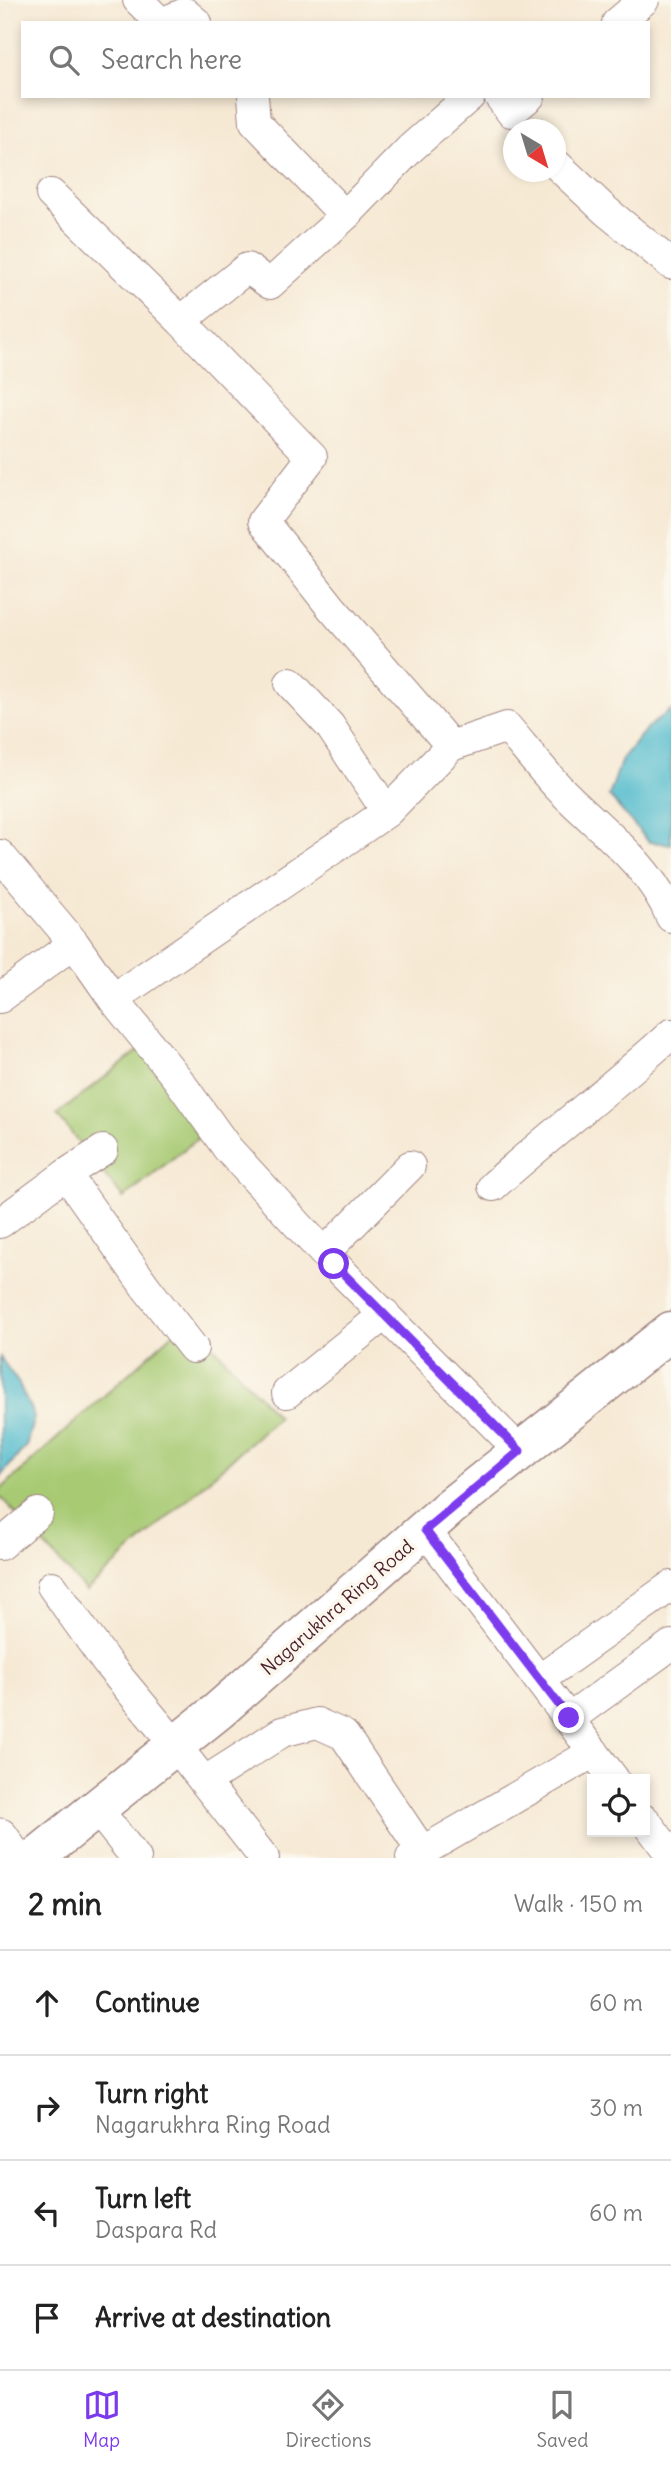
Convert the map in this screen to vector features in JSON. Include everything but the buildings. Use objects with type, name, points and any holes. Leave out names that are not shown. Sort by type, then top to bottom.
[{"type":"main road","name":"Nagarukhra Ring Road","points":[[11,1851],[97,1809],[218,1711],[425,1530],[671,1331]]},
{"type":"street","points":[[138,0],[158,21]]},
{"type":"street","points":[[619,21],[644,0]]},
{"type":"street","points":[[165,21],[185,13],[195,21]]},
{"type":"street","points":[[253,98],[255,122],[345,216]]},
{"type":"street","points":[[181,321],[247,268],[270,284],[345,216],[411,148],[468,98]]},
{"type":"street","points":[[566,174],[671,264]]},
{"type":"street","points":[[51,194],[181,321],[312,457],[263,521],[331,607],[452,746]]},
{"type":"street","points":[[290,683],[330,726],[387,812]]},
{"type":"street","points":[[113,999],[387,812],[452,746],[507,727],[559,788],[638,864],[666,904],[671,917]]},
{"type":"street","points":[[0,855],[74,943],[113,999],[177,1078],[228,1149],[324,1253],[520,1451]]},
{"type":"street","points":[[0,998],[74,943]]},
{"type":"street","points":[[492,1186],[619,1081],[671,1034]]},
{"type":"street","points":[[0,1223],[103,1150]]},
{"type":"street","points":[[324,1253],[410,1166]]},
{"type":"street","points":[[66,1174],[145,1286],[193,1348]]},
{"type":"street","points":[[287,1393],[385,1314]]},
{"type":"street","points":[[0,1545],[38,1513]]},
{"type":"street","points":[[425,1530],[610,1774]]},
{"type":"street","points":[[52,1586],[107,1663],[264,1858]]},
{"type":"street","points":[[540,1680],[671,1586]]},
{"type":"street","points":[[569,1718],[671,1645]]},
{"type":"street","points":[[204,1782],[282,1732],[317,1723],[344,1735],[435,1851],[594,1752]]},
{"type":"street","points":[[97,1809],[136,1858]]},
{"type":"street","points":[[650,1827],[671,1854]]},
{"type":"green space","points":[[141,1049],[207,1131],[123,1198],[57,1115]]},
{"type":"green space","points":[[189,1319],[278,1417],[86,1591],[0,1496],[0,1490]]},
{"type":"water","points":[[671,710],[671,844],[649,842],[609,796],[622,759],[647,728]]},
{"type":"water","points":[[0,1357],[19,1384],[34,1417],[26,1446],[0,1477]]},
{"type":"route","points":[[334,1264],[520,1451],[425,1530],[569,1718]]}]
